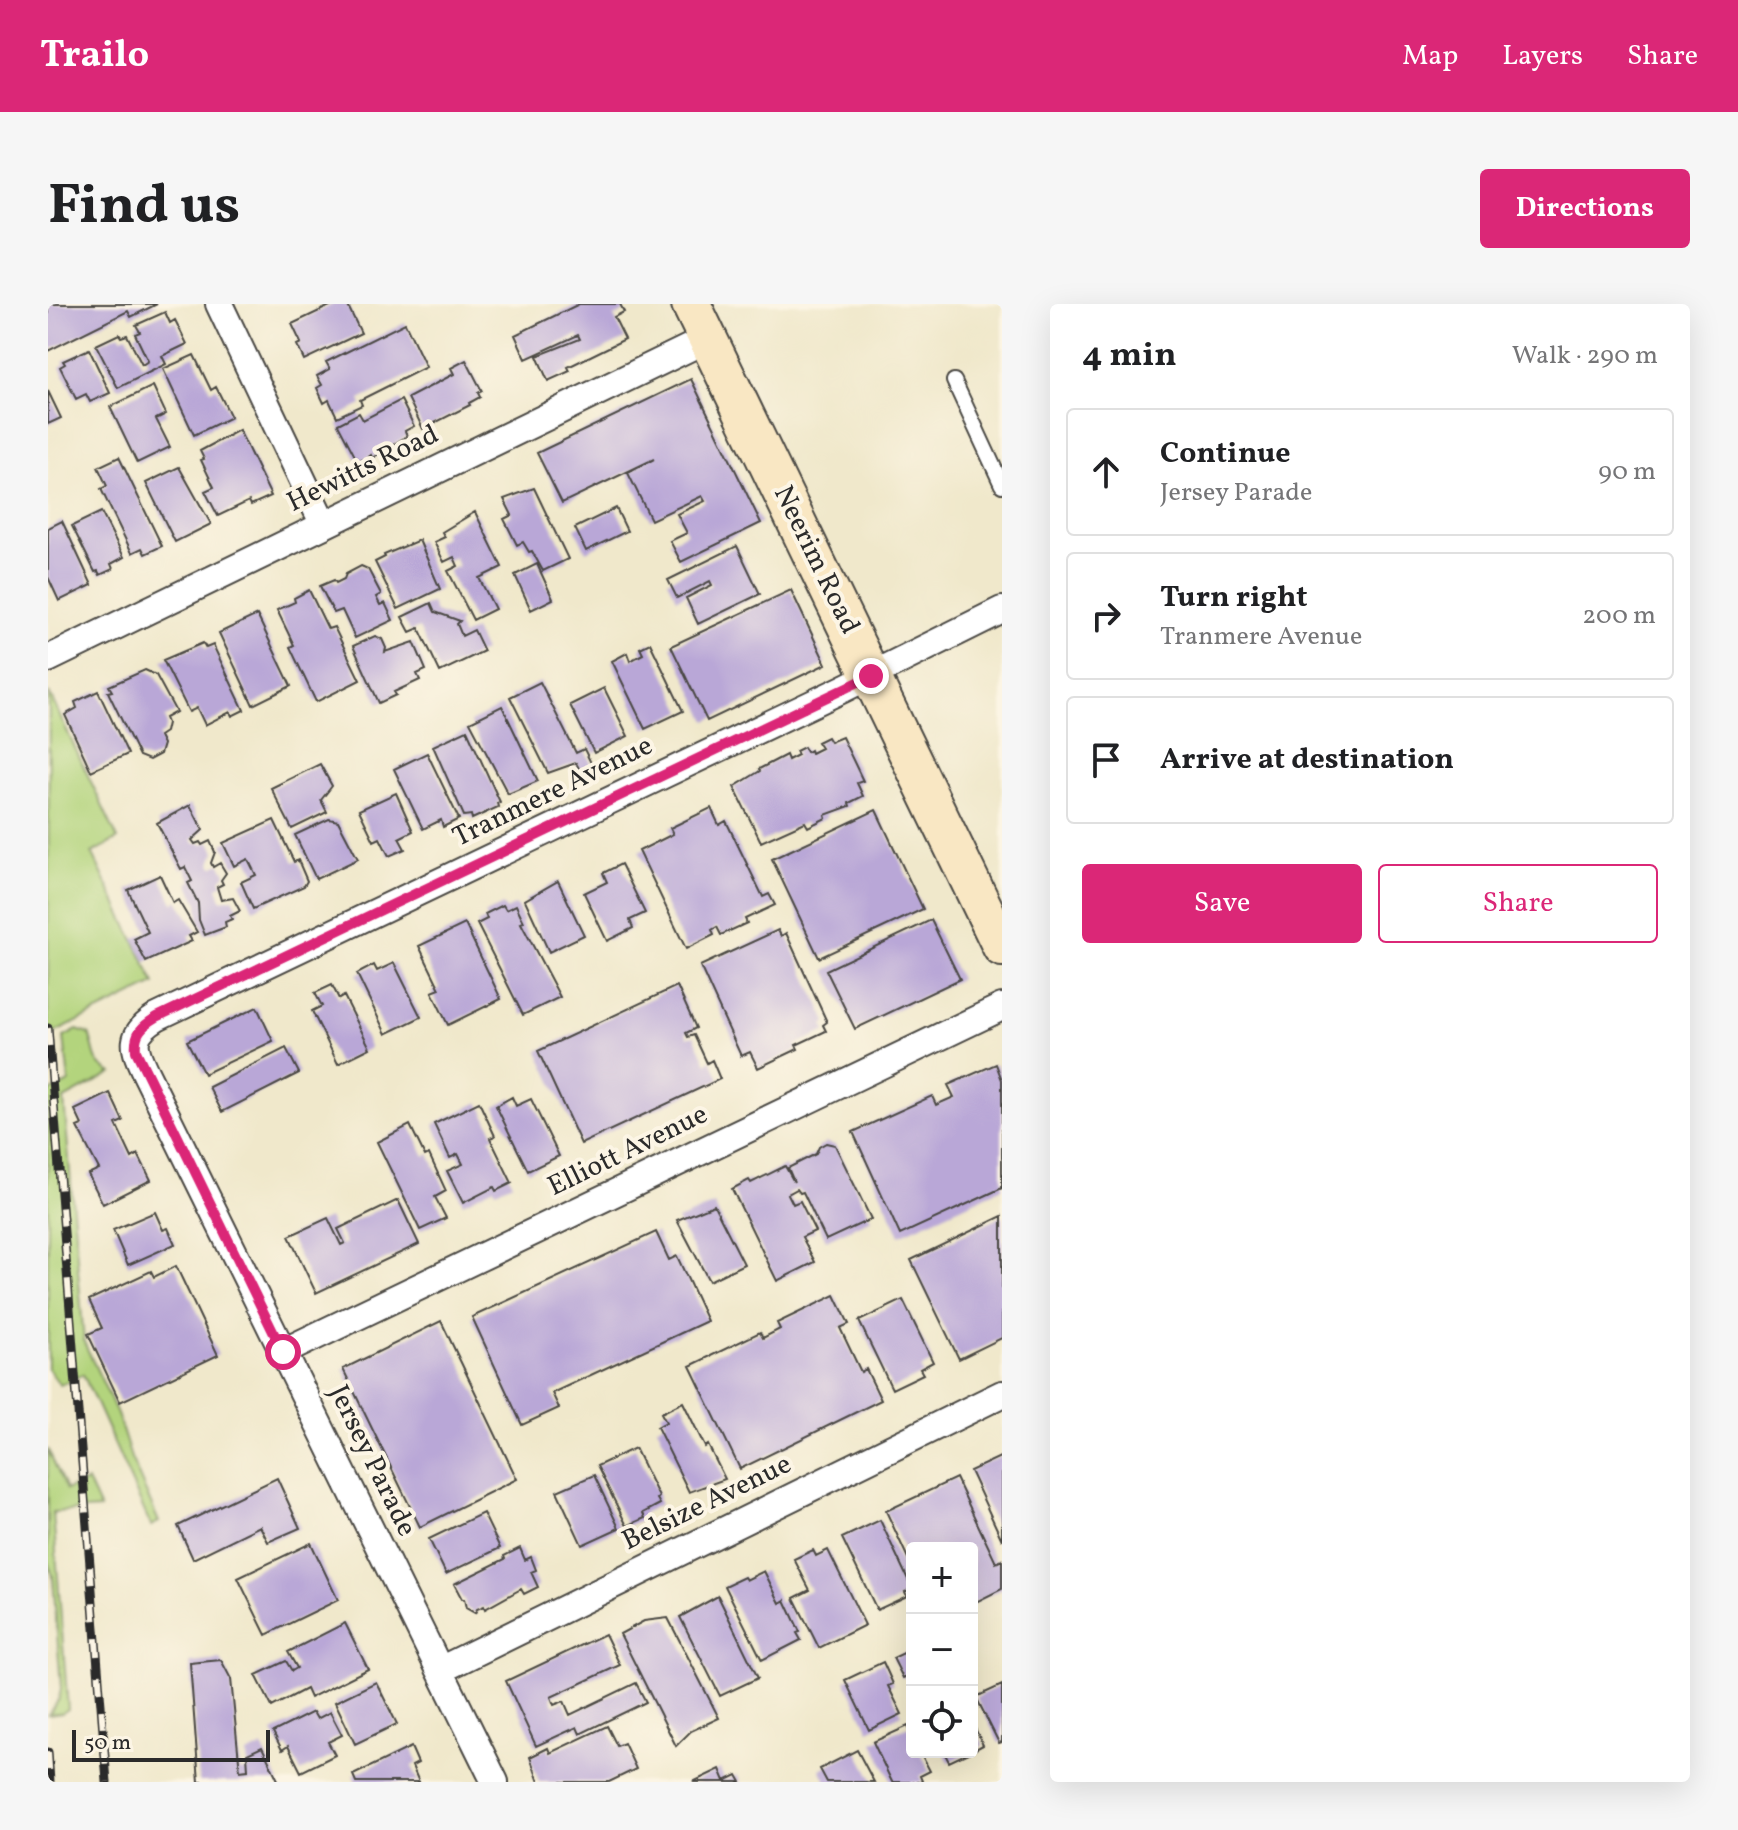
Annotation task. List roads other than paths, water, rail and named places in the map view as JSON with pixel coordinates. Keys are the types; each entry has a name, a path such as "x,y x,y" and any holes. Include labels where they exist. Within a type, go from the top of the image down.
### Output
{"main road":[{"name":"Neerim Road","path":"698,314 1002,947"}],"street":[{"path":"219,304 323,523"},
{"name":"Hewitts Road","path":"48,659 323,523 698,314"},
{"name":"Tranmere Avenue","path":"136,1037 140,1029 157,1017 871,676 1002,610"},
{"name":"Elliott Avenue","path":"283,1352 1002,1007"},
{"name":"Jersey Parade","path":"136,1037 140,1061 495,1782"},
{"name":"Belsize Avenue","path":"440,1670 1002,1394"}],"lane":[{"path":"954,381 1002,485"}],"railway":[{"path":"48,1028 107,1782"},
{"path":"48,1752 50,1782"}]}
